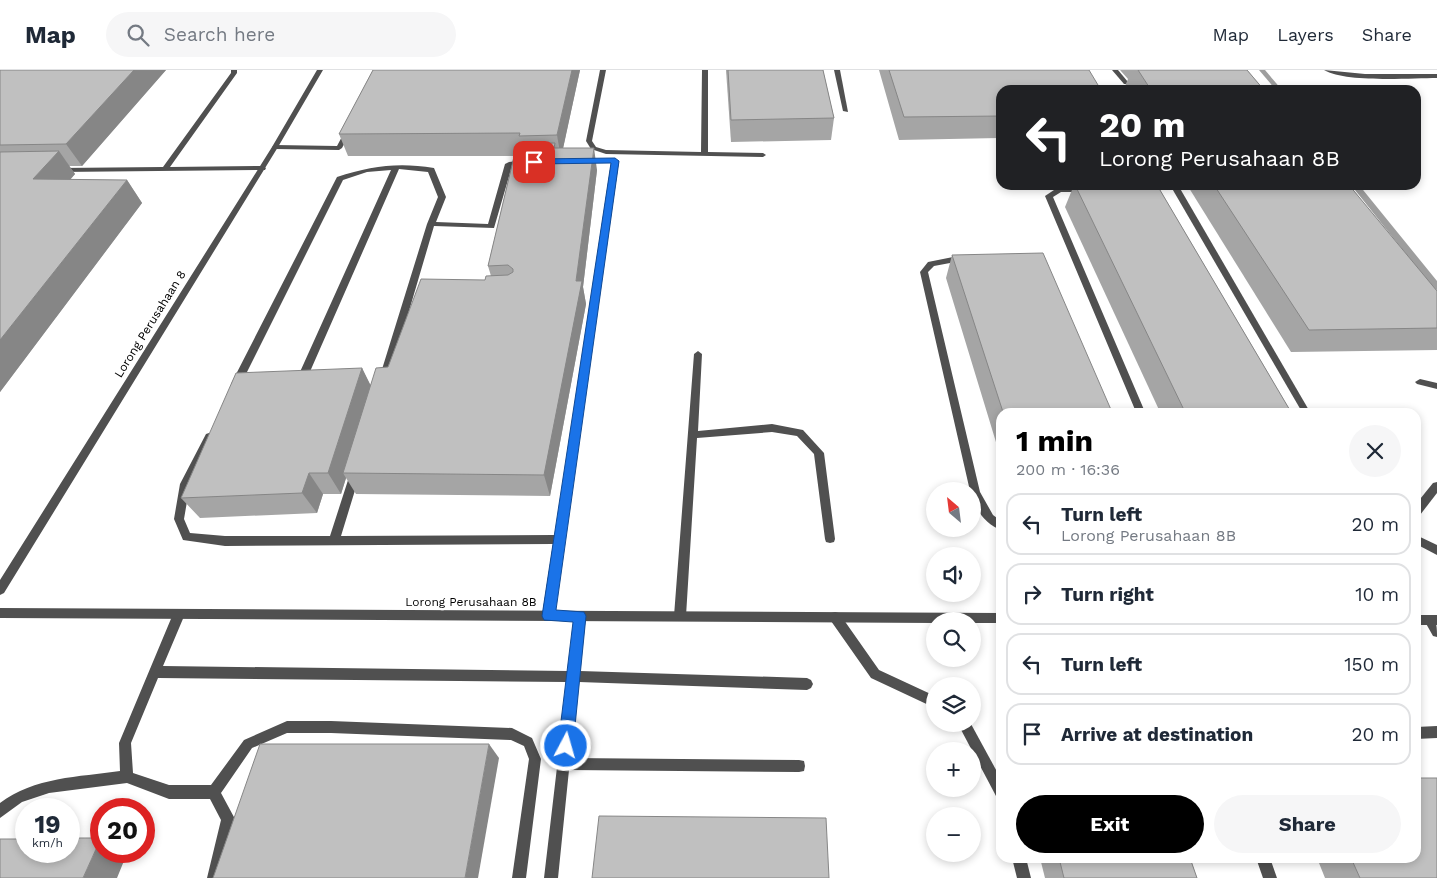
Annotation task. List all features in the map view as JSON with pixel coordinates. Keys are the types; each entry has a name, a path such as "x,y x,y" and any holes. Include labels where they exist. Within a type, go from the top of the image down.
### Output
{"street":[{"path":"165,169 234,70"},
{"name":"Lorong Perusahaan 8","path":"0,590 275,147 320,70"},
{"path":"602,70 589,141 592,148 606,152 763,154"},
{"path":"704,154 705,70"},
{"path":"838,70 846,111"},
{"path":"1115,70 1126,83"},
{"path":"1327,70 1334,73 1351,74 1437,76"},
{"path":"275,147 339,148 353,122"},
{"path":"548,616 615,161 571,161"},
{"path":"432,224 491,226 509,164 534,162"},
{"path":"300,384 396,167"},
{"path":"229,397 340,179 366,170 396,167 431,170 442,197 432,224 414,296 380,390"},
{"path":"48,170 262,168"},
{"path":"1096,190 1060,190 1050,196 1139,408"},
{"path":"1177,190 1304,408"},
{"path":"974,258 956,258 931,264 924,272 975,493 989,518 996,523"},
{"path":"680,616 698,354"},
{"path":"1420,382 1437,386"},
{"path":"692,435 772,428 800,433 819,453 830,539"},
{"path":"211,432 185,484 179,519 187,537 225,541 560,539"},
{"path":"334,540 357,465"},
{"path":"1421,506 1437,486"},
{"path":"1421,542 1437,550"},
{"name":"Lorong Perusahaan 8B","path":"0,613 996,618"},
{"path":"126,777 125,743 179,614"},
{"path":"551,878 580,616"},
{"path":"835,617 875,674 926,698"},
{"path":"1433,620 1437,632"},
{"path":"155,672 426,676 527,674 807,684"},
{"path":"214,792 248,744 287,727 512,734 528,742 535,759 519,878"},
{"path":"968,732 996,782"},
{"path":"1421,733 1437,732"},
{"path":"564,764 799,766"},
{"path":"0,811 18,797 49,786 126,777 169,792 214,792"},
{"path":"214,792 228,819 214,878"},
{"path":"1020,863 1024,878"},
{"path":"1265,863 1270,878"}],"building":[{"path":"0,70 134,70 66,144 0,145"},
{"path":"373,70 572,70 557,135 519,136 520,133 339,134"},
{"path":"728,70 823,70 834,118 731,120"},
{"path":"889,70 1089,70 1098,85 996,85 996,116 904,117"},
{"path":"1138,70 1247,70 1260,85 1148,85"},
{"path":"555,143 554,148 594,148 576,281 582,281 544,475 343,473 376,368 388,367 421,279 485,280 486,276 508,275 513,272 513,269 508,265 488,266 517,144"},
{"path":"59,151 33,179 127,180 0,340 0,152"},
{"path":"1077,190 1160,190 1289,408 1183,408"},
{"path":"1217,190 1353,190 1437,291 1437,328 1309,330"},
{"path":"1043,253 1110,408 1002,408 952,255"},
{"path":"362,368 328,473 309,473 302,493 181,498 236,373"},
{"path":"260,744 489,744 465,878 213,878"},
{"path":"1421,778 1437,778 1437,878 1360,878 1353,863 1421,863"},
{"path":"599,816 826,818 829,878 592,878"},
{"path":"80,838 90,838 90,862 83,878 0,878 0,839 15,839 15,863 80,863"},
{"path":"1060,863 1192,863 1197,878 1064,878"}],"waterway":[{"path":"1262,70 1275,85"},
{"path":"1359,190 1437,287"}],"route":[{"path":"534,162 615,161 548,616 580,616 566,746"}]}
